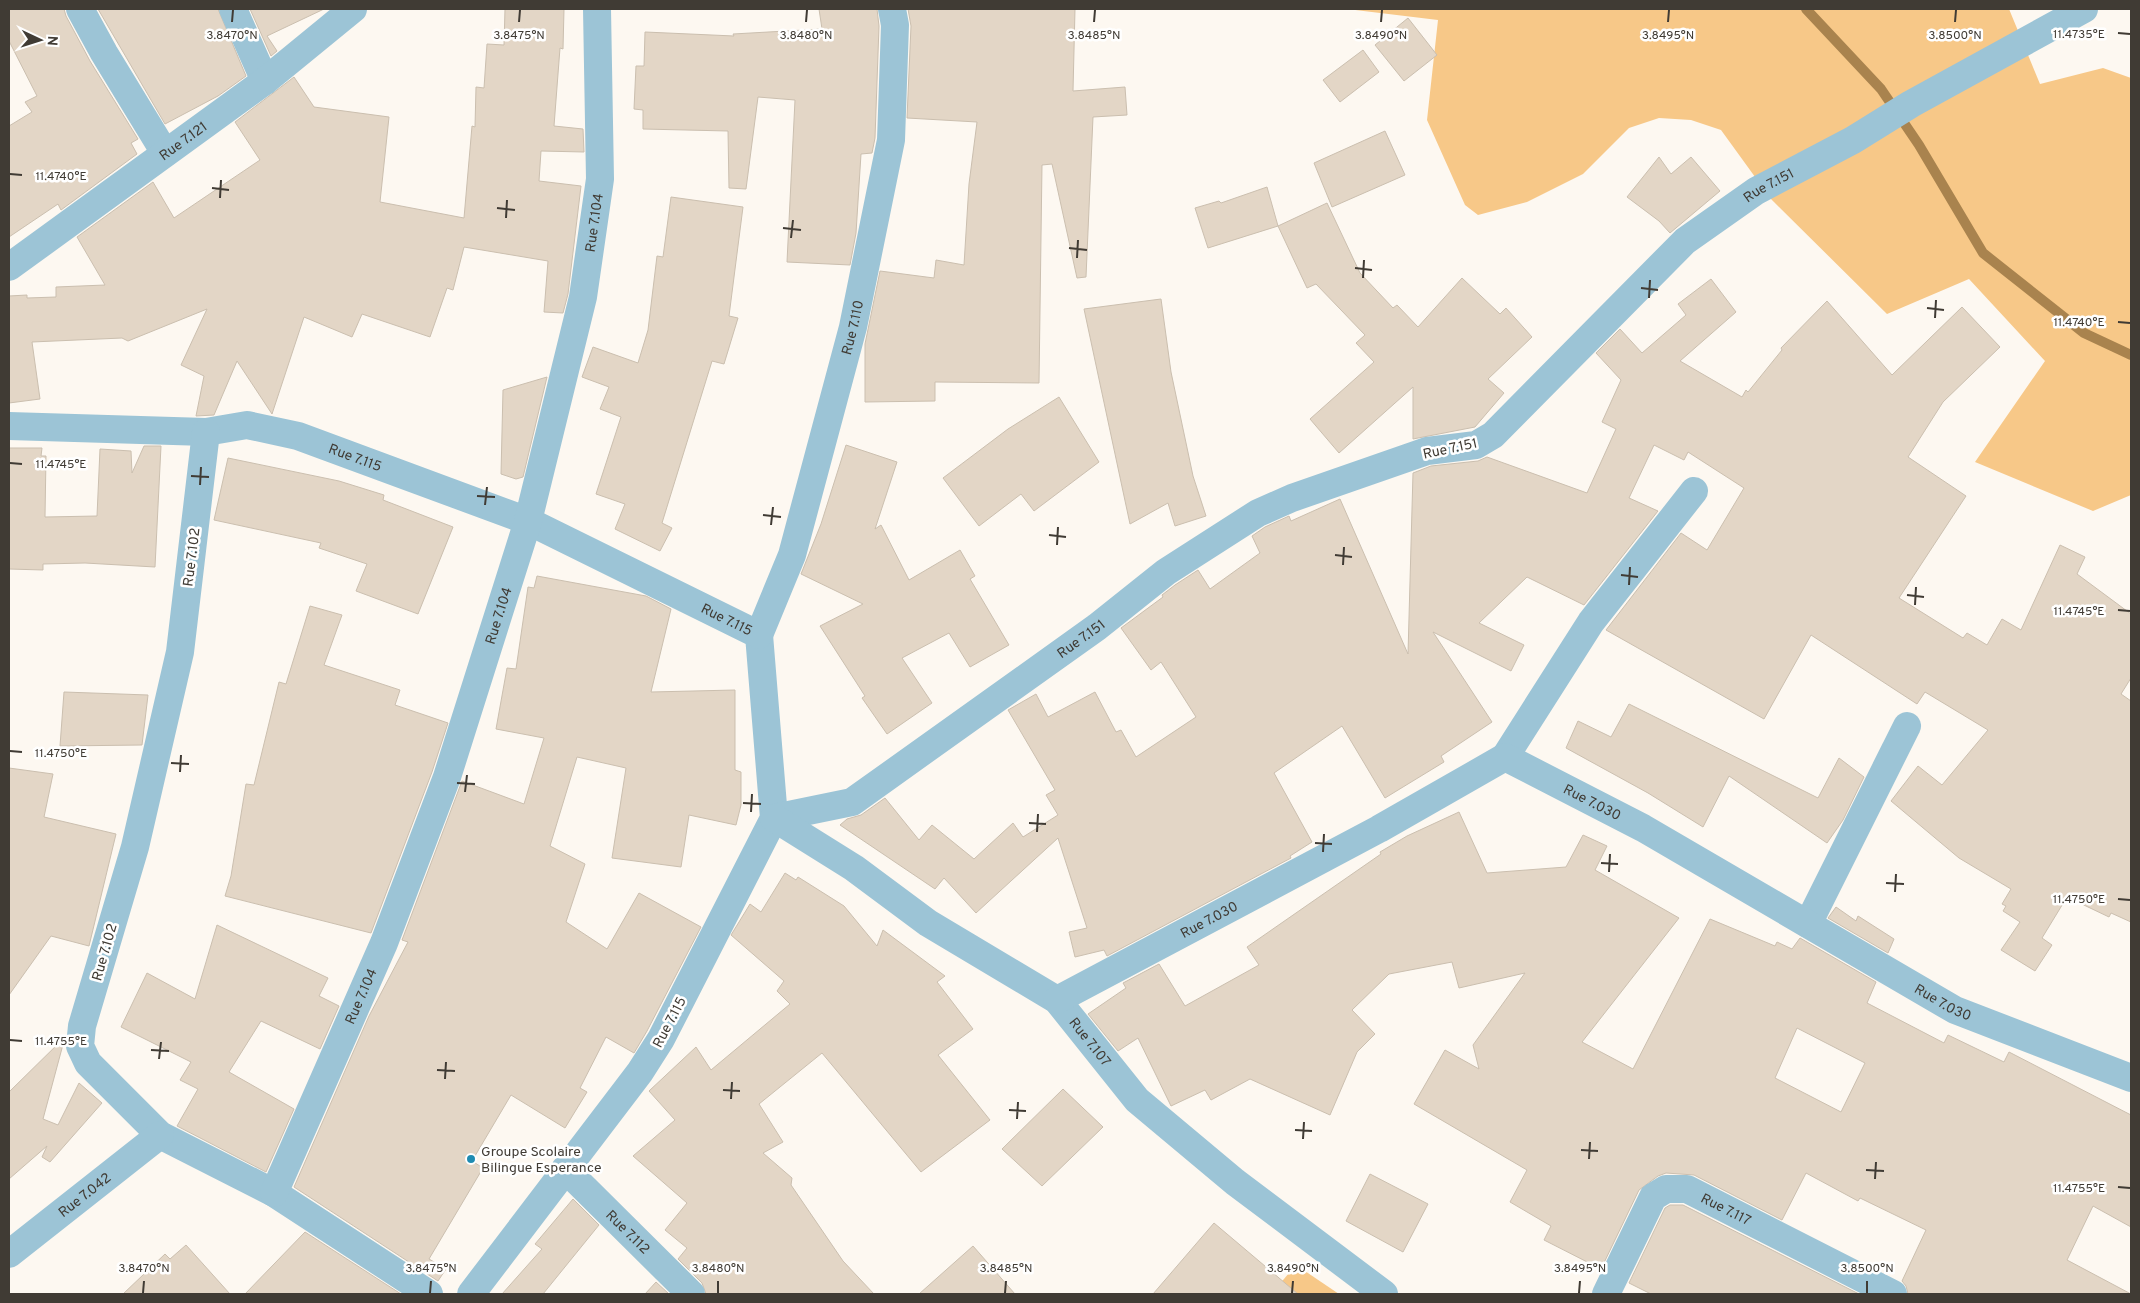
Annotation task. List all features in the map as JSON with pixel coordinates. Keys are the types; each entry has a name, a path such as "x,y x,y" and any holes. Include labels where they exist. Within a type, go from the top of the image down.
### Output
{"street":[{"path":"80,9 104,53 165,153"},
{"path":"233,9 265,81"},
{"name":"Rue 7.121","path":"9,266 265,81 353,9"},
{"name":"Rue 7.104","path":"274,1193 384,943 447,777 528,521 583,298 600,179 600,57 597,9"},
{"name":"Rue 7.110","path":"759,635 792,555 855,318 891,140 895,25 892,9"},
{"name":"Rue 7.151","path":"774,818 852,802 1097,627 1166,572 1258,512 1292,498 1427,451 1476,445 1493,435 1685,241 1756,191 1853,140 1911,104 2084,9"},
{"name":"Rue 7.115","path":"9,426 206,432 247,425 298,436 528,521 759,635 774,818 661,1039 640,1072 471,1294"},
{"name":"Rue 7.102","path":"206,432 180,652 135,847 82,1026 80,1046 88,1063 160,1135 274,1193 429,1294"},
{"path":"1505,757 1591,622 1694,491"},
{"path":"1808,924 1907,726"},
{"name":"Rue 7.030","path":"1058,1000 1379,829 1505,757 1643,828 1955,1010 2131,1078"},
{"name":"Rue 7.107","path":"774,818 854,868 928,924 1058,1000 1137,1100 1235,1182 1384,1294"},
{"name":"Rue 7.042","path":"9,1254 160,1135"},
{"name":"Rue 7.112","path":"565,1169 691,1294"},
{"name":"Rue 7.117","path":"1606,1294 1653,1197 1666,1189 1687,1190 1893,1294"}],"shaded area":[{"path":"1347,9 2009,9 2040,84 2103,68 2131,78 2131,495 2093,511 1975,462 2045,361 1969,279 1887,314 1771,199 1721,130 1691,120 1659,118 1629,128 1583,174 1527,202 1478,215 1465,205 1427,120 1438,20"},
{"path":"1296,1265 1339,1294 1271,1294"}],"building":[{"path":"9,9 64,9 90,61 138,139 131,143 137,154 61,210 58,204 9,237 9,126 32,112 25,102 37,96 9,41"},
{"path":"98,9 218,9 246,76 218,96 165,124"},
{"path":"250,9 324,9 267,36 277,51 271,56"},
{"path":"505,9 564,9 563,49 560,48 554,126 583,129 584,152 541,151 539,181 581,186 568,294 563,313 544,312 548,261 464,247 453,290 447,288 430,337 362,314 352,337 304,317 272,414 237,361 214,415 196,416 204,376 181,365 207,309 128,341 122,338 32,342 40,399 9,403 9,296 27,295 27,298 56,297 56,287 105,285 77,237 153,182 174,218 260,160 235,122 294,77 314,107 389,117 380,202 464,218 472,126 475,127 476,87 484,88 487,44 504,45"},
{"path":"819,9 877,9 879,26 875,138 872,153 861,154 856,233 850,265 787,262 795,100 758,97 746,189 729,188 728,131 643,129 643,110 634,109 636,66 644,66 645,32 734,36 733,34 822,29"},
{"path":"908,9 1075,9 1073,91 1125,87 1127,115 1093,117 1086,277 1077,278 1052,164 1042,165 1039,383 935,382 935,401 865,402 865,344 880,271 934,278 936,260 964,265 969,184 977,122 907,118 911,26"},
{"path":"1408,18 1437,55 1404,81 1375,45"},
{"path":"1363,50 1379,72 1340,102 1323,80"},
{"path":"1385,131 1405,175 1332,207 1314,163"},
{"path":"1659,157 1671,174 1691,157 1720,191 1670,233 1659,221 1627,197"},
{"path":"1267,187 1278,226 1208,248 1195,208 1219,201 1221,203"},
{"path":"671,197 743,207 729,316 738,318 724,364 712,361 662,523 672,528 660,551 615,529 625,504 596,494 621,417 600,409 609,387 582,377 593,347 638,363 648,330 657,256 663,257"},
{"path":"1327,203 1360,273 1393,308 1397,305 1418,327 1462,278 1500,314 1506,308 1532,337 1488,379 1504,393 1475,427 1413,439 1413,387 1339,453 1310,419 1374,362 1356,343 1365,335 1316,284 1307,288 1278,226"},
{"path":"1711,279 1736,312 1680,361 1742,397 1782,350 1781,348 1827,301 1892,375 1962,307 2000,347 1943,402 1908,457 1966,496 1899,598 1963,638 1967,633 1987,645 2002,619 2021,630 2060,545 2085,557 2077,574 2131,614 2131,678 2121,694 2131,701 2131,922 2111,913 2109,917 2067,897 2042,938 2052,945 2035,971 2001,950 2020,922 2003,911 2006,906 2002,904 2011,889 1959,858 1891,801 1918,766 1942,785 1988,730 1925,692 1917,704 1811,635 1764,719 1606,630 1681,533 1707,550 1744,488 1688,452 1684,460 1654,445 1629,498 1658,511 1584,605 1527,577 1479,623 1524,645 1511,671 1433,632 1492,722 1441,756 1444,762 1385,798 1342,726 1274,773 1312,842 1290,856 1291,858 1107,956 1104,950 1075,957 1069,932 1087,928 1058,838 976,913 944,878 935,889 840,825 847,819 861,815 885,798 919,840 932,825 974,859 1013,823 1023,837 1058,815 1046,795 1055,790 1008,710 1036,694 1048,717 1095,692 1116,732 1121,730 1136,757 1196,717 1161,662 1151,670 1121,628 1163,597 1162,595 1175,585 1198,570 1210,589 1260,553 1252,536 1265,527 1289,516 1291,521 1340,499 1408,654 1413,473 1431,466 1478,461 1487,457 1587,493 1616,429 1602,422 1621,380 1596,353 1620,329 1642,353 1686,315 1678,304"},
{"path":"1161,299 1171,372 1193,476 1206,516 1175,526 1168,503 1130,524 1084,309"},
{"path":"547,377 523,477 516,479 501,474 503,390"},
{"path":"1059,397 1099,462 1034,511 1021,494 979,526 943,478 1008,429"},
{"path":"846,445 897,462 875,529 881,525 909,580 960,550 975,576 970,579 1009,645 970,667 949,633 902,658 932,703 887,734 862,698 865,696 820,626 863,604 801,574 821,524"},
{"path":"144,446 161,446 155,567 85,563 43,564 43,570 9,569 9,448 42,448 41,456 46,456 45,517 97,516 100,449 131,451 132,473"},
{"path":"228,458 339,481 384,495 383,500 453,527 418,614 356,591 367,564 319,548 321,543 214,520"},
{"path":"537,576 646,596 671,609 651,692 735,690 735,770 741,772 741,805 736,825 689,815 681,867 612,858 626,768 577,757 550,846 585,864 566,922 607,949 639,893 701,927 634,1053 606,1037 580,1088 587,1092 565,1128 511,1095 472,1161 483,1168 429,1259 446,1269 438,1281 294,1187 369,1016 408,942 402,940 462,781 524,804 544,738 496,729 507,668 516,669 528,587 534,588"},
{"path":"310,606 342,615 324,665 400,690 395,705 448,723 432,772 371,933 225,896 231,876 246,784 254,785 279,682 286,684"},
{"path":"64,692 148,695 142,745 60,746"},
{"path":"1629,704 1818,798 1839,758 1864,777 1843,820 1827,843 1729,776 1703,827 1648,793 1566,748 1578,721 1611,737"},
{"path":"9,768 53,774 44,817 116,834 89,946 51,936 9,995"},
{"path":"1459,812 1487,873 1566,867 1583,835 1607,846 1595,870 1679,918 1582,1042 1633,1069 1710,919 1775,946 1777,942 1792,949 1800,938 1876,982 1867,1003 1944,1043 1948,1035 2004,1062 2009,1052 2131,1115 2131,1227 2093,1206 2067,1260 2131,1294 1908,1294 1906,1286 1902,1281 1926,1230 1860,1198 1858,1201 1806,1173 1782,1220 1694,1175 1666,1173 1658,1176 1639,1190 1601,1269 1544,1240 1551,1226 1510,1202 1527,1170 1414,1104 1445,1050 1479,1069 1473,1045 1525,973 1459,988 1452,962 1389,974 1352,1010 1375,1034 1357,1052 1330,1115 1250,1079 1211,1100 1205,1090 1171,1106 1138,1038 1118,1051 1088,1014 1126,988 1123,983 1159,964 1185,1006 1259,965 1247,947 1381,854 1380,852 1407,836","holes":["1797,1028 1865,1063 1841,1112 1775,1078"]},
{"path":"785,873 796,880 798,877 844,906 877,946 883,930 945,976 937,982 973,1029 938,1055 990,1120 921,1172 822,1053 759,1104 783,1142 763,1153 792,1178 791,1185 843,1261 874,1294 706,1294 702,1283 678,1259 687,1248 665,1230 687,1203 633,1156 675,1120 649,1091 696,1047 711,1070 790,1004 777,991 784,981 731,935 750,904 761,912"},
{"path":"1836,907 1856,921 1858,916 1894,939 1888,953 1828,918"},
{"path":"217,925 328,978 319,996 339,1006 320,1049 261,1021 229,1072 294,1109 266,1172 177,1126 198,1089 180,1080 191,1062 121,1027 147,973 195,999"},
{"path":"65,1037 43,1119 58,1125 79,1083 102,1103 50,1162 42,1157 47,1146 9,1179 9,1092"},
{"path":"1063,1089 1103,1127 1042,1186 1002,1149"},
{"path":"1370,1174 1428,1204 1403,1252 1346,1221"},
{"path":"573,1199 599,1225 543,1294 502,1294 542,1249 535,1244"},
{"path":"1670,1205 1683,1205 1859,1294 1651,1294 1629,1283 1665,1208"},
{"path":"1214,1223 1298,1294 1153,1294"},
{"path":"305,1232 401,1294 245,1294"},
{"path":"186,1245 230,1294 123,1294 165,1254 170,1259"},
{"path":"973,1246 1015,1294 919,1294"},
{"path":"656,1282 669,1294 645,1294"}],"waterway":[{"path":"1806,9 1881,89 1919,145 1983,253 2084,333 2131,355"}],"place":[{"name":"Groupe Scolaire Bilingue Esperance","path":"471,1159"}]}
